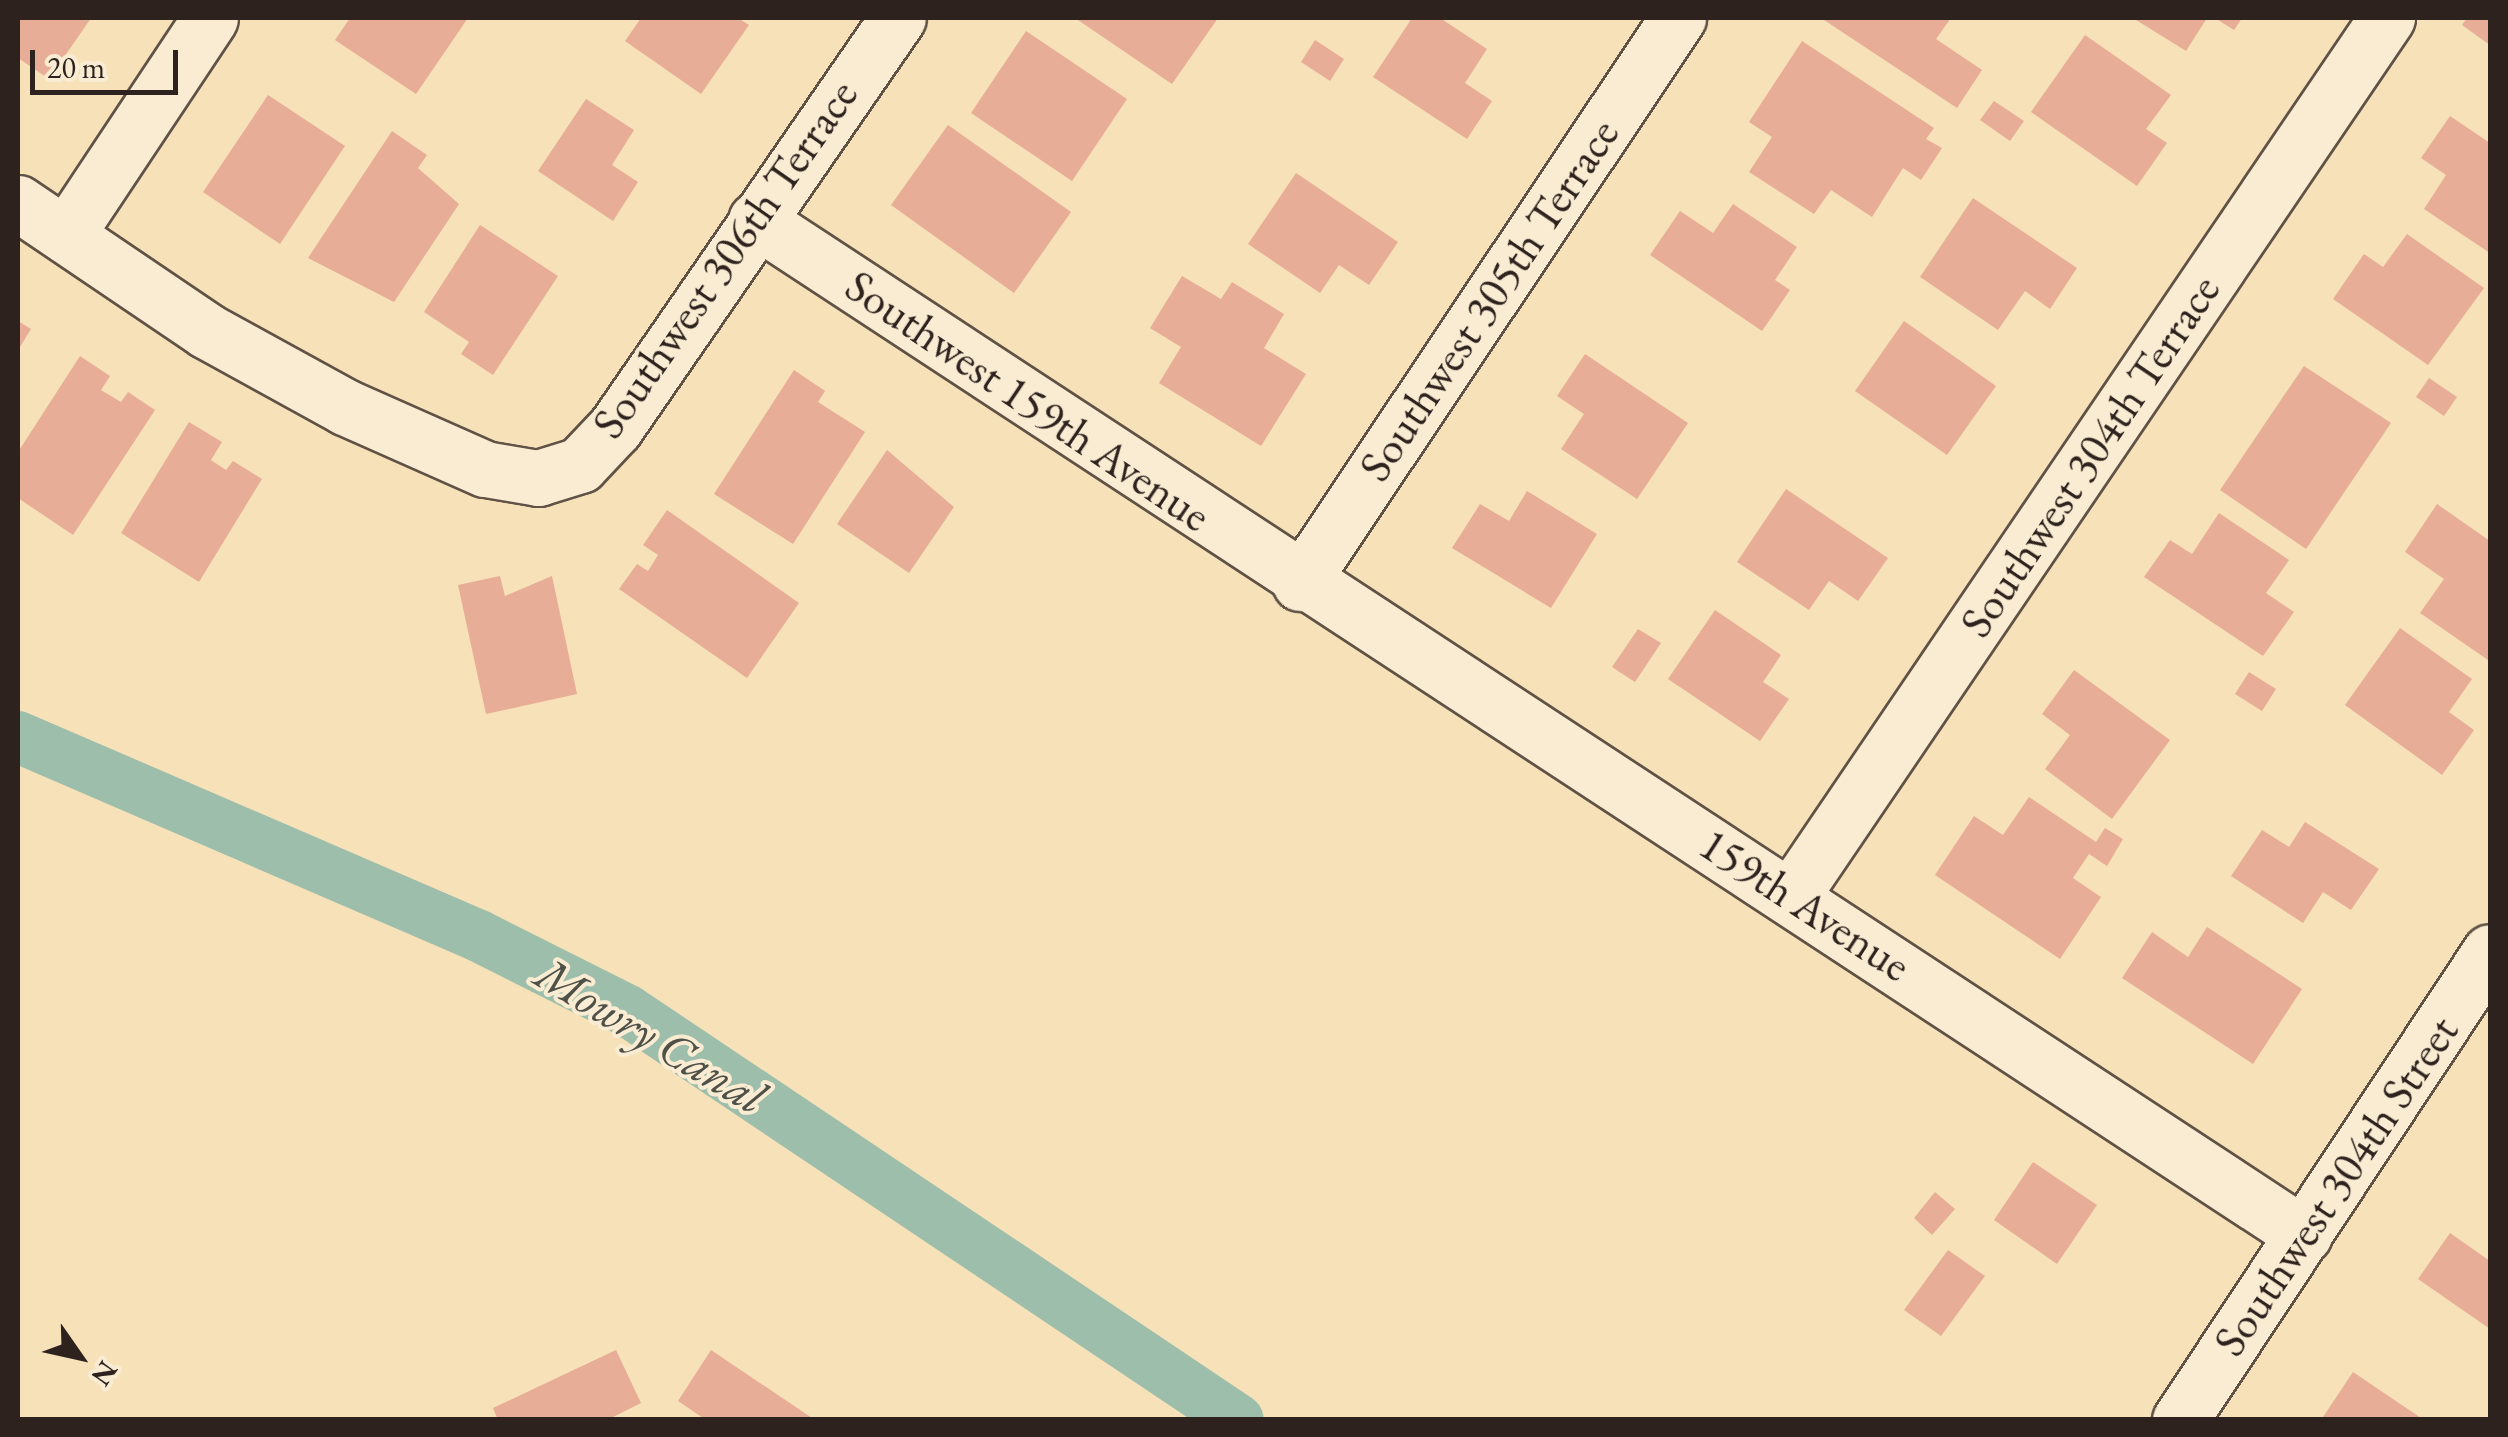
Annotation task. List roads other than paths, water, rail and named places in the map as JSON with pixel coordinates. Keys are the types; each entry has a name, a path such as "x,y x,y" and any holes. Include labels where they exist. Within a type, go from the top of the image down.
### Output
{"street":[{"path":"18,203 66,236 210,18"},
{"name":"Southwest 306th Terrace","path":"66,236 207,331 346,407 485,468 538,478 580,465 615,428 898,18"},
{"name":"Southwest 305th Terrace","path":"1300,583 1678,18"},
{"name":"Southwest 304th Terrace","path":"1792,895 2387,18"},
{"name":"Southwest 159th Avenue","path":"756,220 1300,583"},
{"name":"159th Avenue","path":"1300,583 1792,895 2304,1234"},
{"name":"Southwest 304th Street","path":"2180,1420 2490,952"}],"waterway":[{"name":"Mowry Canal","path":"18,737 479,936 628,1011 1238,1420"}]}
